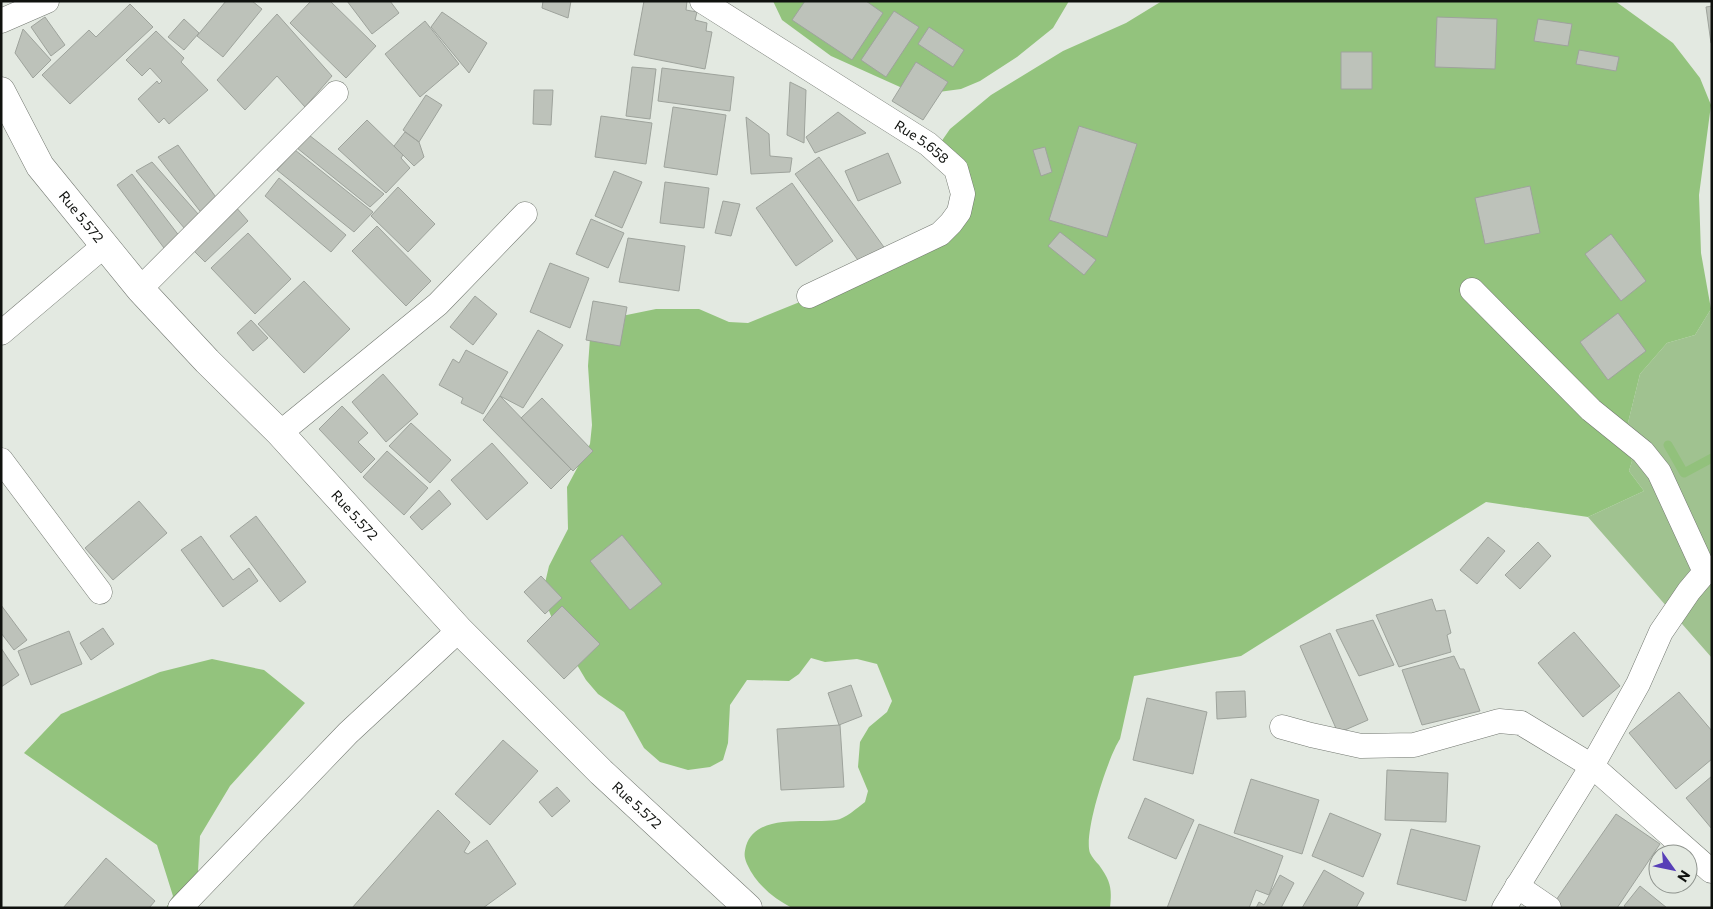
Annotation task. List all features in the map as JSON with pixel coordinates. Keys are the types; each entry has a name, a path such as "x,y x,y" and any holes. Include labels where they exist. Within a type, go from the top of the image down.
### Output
{"street":[{"path":"1,21 47,1"},
{"name":"Rue 5.658","path":"702,1 928,144 956,169 963,194 959,212 940,234 809,296"},
{"name":"Rue 5.572","path":"1,91 40,166 140,289 207,361 280,433 459,630 601,772 748,908"},
{"path":"140,289 336,93"},
{"path":"280,433 438,304 526,214"},
{"path":"1,333 32,309 105,245"},
{"path":"1472,290 1591,410 1643,452 1659,472 1709,570 1690,591 1661,632 1638,684 1592,766 1504,908"},
{"path":"1,460 100,592"},
{"path":"180,908 348,733 459,630"},
{"path":"1282,727 1361,746 1414,745 1499,722 1521,723 1592,766 1711,871"},
{"path":"1517,886 1549,908"}],"green space":[{"path":"773,1 1069,1 1053,28 1017,57 980,81 961,89 931,93 900,87 831,56 782,20"},
{"path":"1162,1 1615,1 1673,43 1700,78 1711,105 1699,195 1701,253 1711,309 1695,335 1667,343 1640,374 1626,431 1632,461 1629,471 1644,491 1588,517 1486,502 1241,656 1134,676 1120,739 1103,778 1090,830 1090,853 1108,881 1111,890 1110,908 792,908 778,900 755,878 745,859 746,846 752,835 761,828 785,822 840,819 865,802 868,791 858,767 860,742 869,727 887,712 892,701 877,664 857,659 825,662 811,658 799,674 789,681 747,680 730,705 728,743 723,760 710,767 688,770 660,762 644,748 624,712 598,694 586,680 558,633 547,606 545,583 549,566 568,529 567,487 590,444 592,425 588,366 590,338 612,318 656,309 699,309 729,322 748,323 822,293 874,267 895,269 961,205 941,142 950,129 991,95 1063,51 1126,23"},
{"path":"1711,309 1712,658 1588,517 1644,491 1629,471 1632,461 1626,431 1640,374 1667,343 1695,335"},
{"path":"212,659 264,670 305,703 230,786 200,836 197,889 189,908 166,908 173,896 157,845 24,753 61,714 160,672"}],"building":[{"path":"226,1 252,1 262,9 223,57 197,36"},
{"path":"311,1 330,1 376,46 346,78 290,23"},
{"path":"347,1 390,1 399,13 372,34"},
{"path":"543,1 571,1 568,18 542,8"},
{"path":"644,1 687,1 686,10 697,12 695,20 707,23 706,31 712,32 705,69 634,55"},
{"path":"805,1 866,1 883,13 852,60 792,20"},
{"path":"130,4 153,27 70,104 42,75 89,30 96,37"},
{"path":"1712,6 1712,43 1711,43 1706,7"},
{"path":"894,11 919,27 886,77 861,60"},
{"path":"442,12 487,43 469,73 431,27"},
{"path":"277,14 332,76 305,107 277,76 245,110 217,80"},
{"path":"45,17 65,45 51,56 31,27"},
{"path":"1437,17 1497,19 1495,69 1435,67"},
{"path":"184,19 199,33 184,50 168,37"},
{"path":"1538,19 1572,24 1568,46 1534,41"},
{"path":"425,21 459,64 420,97 385,54"},
{"path":"929,27 964,50 953,67 918,44"},
{"path":"23,29 51,60 33,78 15,53"},
{"path":"156,31 184,58 181,62 208,90 169,124 164,118 159,123 138,99 157,81 159,84 162,81 150,68 142,76 126,60"},
{"path":"1579,50 1619,57 1616,71 1576,64"},
{"path":"1341,52 1372,52 1372,89 1341,89"},
{"path":"916,62 948,82 923,120 892,101"},
{"path":"632,67 656,69 650,119 626,116"},
{"path":"662,68 734,77 730,111 658,101"},
{"path":"790,82 806,90 804,143 787,135"},
{"path":"534,90 553,90 551,125 533,124"},
{"path":"426,95 442,105 419,142 403,130"},
{"path":"673,107 726,115 717,175 664,167"},
{"path":"838,112 866,133 815,153 806,137"},
{"path":"601,116 652,123 646,164 595,157"},
{"path":"746,117 769,134 770,156 792,158 790,172 751,174"},
{"path":"367,120 403,155 401,158 410,168 386,193 338,149"},
{"path":"1079,126 1137,144 1107,237 1049,220"},
{"path":"405,132 419,142 424,157 414,166 394,146"},
{"path":"309,135 384,194 370,207 297,148"},
{"path":"178,145 218,200 203,215 158,157"},
{"path":"1045,147 1052,172 1041,176 1033,150"},
{"path":"295,150 373,212 354,232 277,170"},
{"path":"888,153 901,183 858,201 845,171"},
{"path":"819,157 886,250 863,267 795,174"},
{"path":"152,162 199,215 185,229 136,171"},
{"path":"614,171 642,182 622,228 595,216"},
{"path":"132,174 180,237 164,248 117,185"},
{"path":"279,178 346,235 331,252 265,196"},
{"path":"665,182 709,188 704,228 660,223"},
{"path":"792,183 833,241 796,266 756,208"},
{"path":"1530,186 1540,233 1485,244 1475,198"},
{"path":"398,187 435,224 408,252 371,216"},
{"path":"723,201 740,204 731,236 715,233"},
{"path":"235,206 248,221 205,262 191,248"},
{"path":"591,219 624,233 608,268 576,254"},
{"path":"377,226 431,281 406,306 352,251"},
{"path":"1060,232 1096,260 1084,275 1048,246"},
{"path":"248,233 291,279 255,314 211,268"},
{"path":"1611,234 1646,281 1621,301 1585,254"},
{"path":"628,238 685,246 679,291 619,282"},
{"path":"550,263 589,278 570,328 530,312"},
{"path":"304,281 350,329 304,373 258,324"},
{"path":"475,296 497,314 473,345 450,327"},
{"path":"593,301 627,307 620,346 586,340"},
{"path":"1618,313 1646,351 1608,380 1580,342"},
{"path":"251,320 268,338 253,351 237,333"},
{"path":"538,330 563,345 523,408 500,396"},
{"path":"466,350 508,372 483,414 461,403 463,398 439,385 453,359 459,363"},
{"path":"383,374 418,414 386,442 352,402"},
{"path":"500,396 571,469 551,489 483,420"},
{"path":"542,398 593,451 573,471 521,418"},
{"path":"342,406 368,433 358,442 375,459 361,473 319,429"},
{"path":"411,423 451,460 430,483 389,446"},
{"path":"492,443 528,483 487,520 451,480"},
{"path":"387,451 428,488 404,515 363,477"},
{"path":"439,490 451,504 422,530 410,517"},
{"path":"139,501 167,533 113,580 85,548"},
{"path":"256,516 306,582 280,602 230,536"},
{"path":"622,535 662,584 630,610 590,561"},
{"path":"201,536 233,580 249,568 258,581 223,607 181,550"},
{"path":"1488,537 1505,551 1477,584 1460,570"},
{"path":"1538,542 1551,556 1520,589 1505,575"},
{"path":"541,576 562,598 545,614 524,592"},
{"path":"1432,599 1436,611 1445,610 1451,633 1447,635 1451,652 1399,667 1376,615"},
{"path":"1,605 27,640 14,650 1,633"},
{"path":"562,606 600,644 564,679 527,641"},
{"path":"1373,620 1394,665 1359,676 1336,630"},
{"path":"103,628 114,644 91,660 80,643"},
{"path":"69,631 82,664 31,685 18,651"},
{"path":"1574,632 1620,686 1583,717 1538,663"},
{"path":"1330,633 1368,720 1338,733 1300,646"},
{"path":"1,648 19,675 1,687"},
{"path":"1454,656 1460,669 1464,669 1480,711 1422,725 1402,670"},
{"path":"851,685 862,716 839,725 828,693"},
{"path":"1245,691 1246,717 1217,719 1216,692"},
{"path":"1679,692 1712,731 1712,759 1676,789 1629,733"},
{"path":"1147,698 1207,712 1193,774 1133,760"},
{"path":"840,725 844,787 781,790 777,729"},
{"path":"503,740 538,771 490,825 455,794"},
{"path":"1387,770 1448,773 1446,822 1385,820"},
{"path":"1712,776 1712,829 1686,798"},
{"path":"1251,779 1319,800 1302,854 1234,833"},
{"path":"557,787 570,801 552,817 539,802"},
{"path":"1145,798 1194,820 1176,859 1128,838"},
{"path":"438,810 470,842 464,852 468,854 487,840 516,884 483,908 352,908"},
{"path":"1330,813 1381,834 1363,877 1312,856"},
{"path":"1616,814 1660,844 1648,844 1648,862 1617,908 1561,908 1554,903"},
{"path":"1199,824 1283,856 1269,895 1256,890 1249,908 1167,908"},
{"path":"1411,829 1480,846 1466,901 1397,884"},
{"path":"106,858 155,901 149,908 63,908"},
{"path":"1324,870 1364,893 1356,908 1302,908"},
{"path":"1280,875 1294,883 1281,908 1256,908 1259,902 1264,905"},
{"path":"1640,886 1667,908 1627,908 1624,906"}],"waterway":[{"path":"1668,445 1684,473 1712,458"}]}
